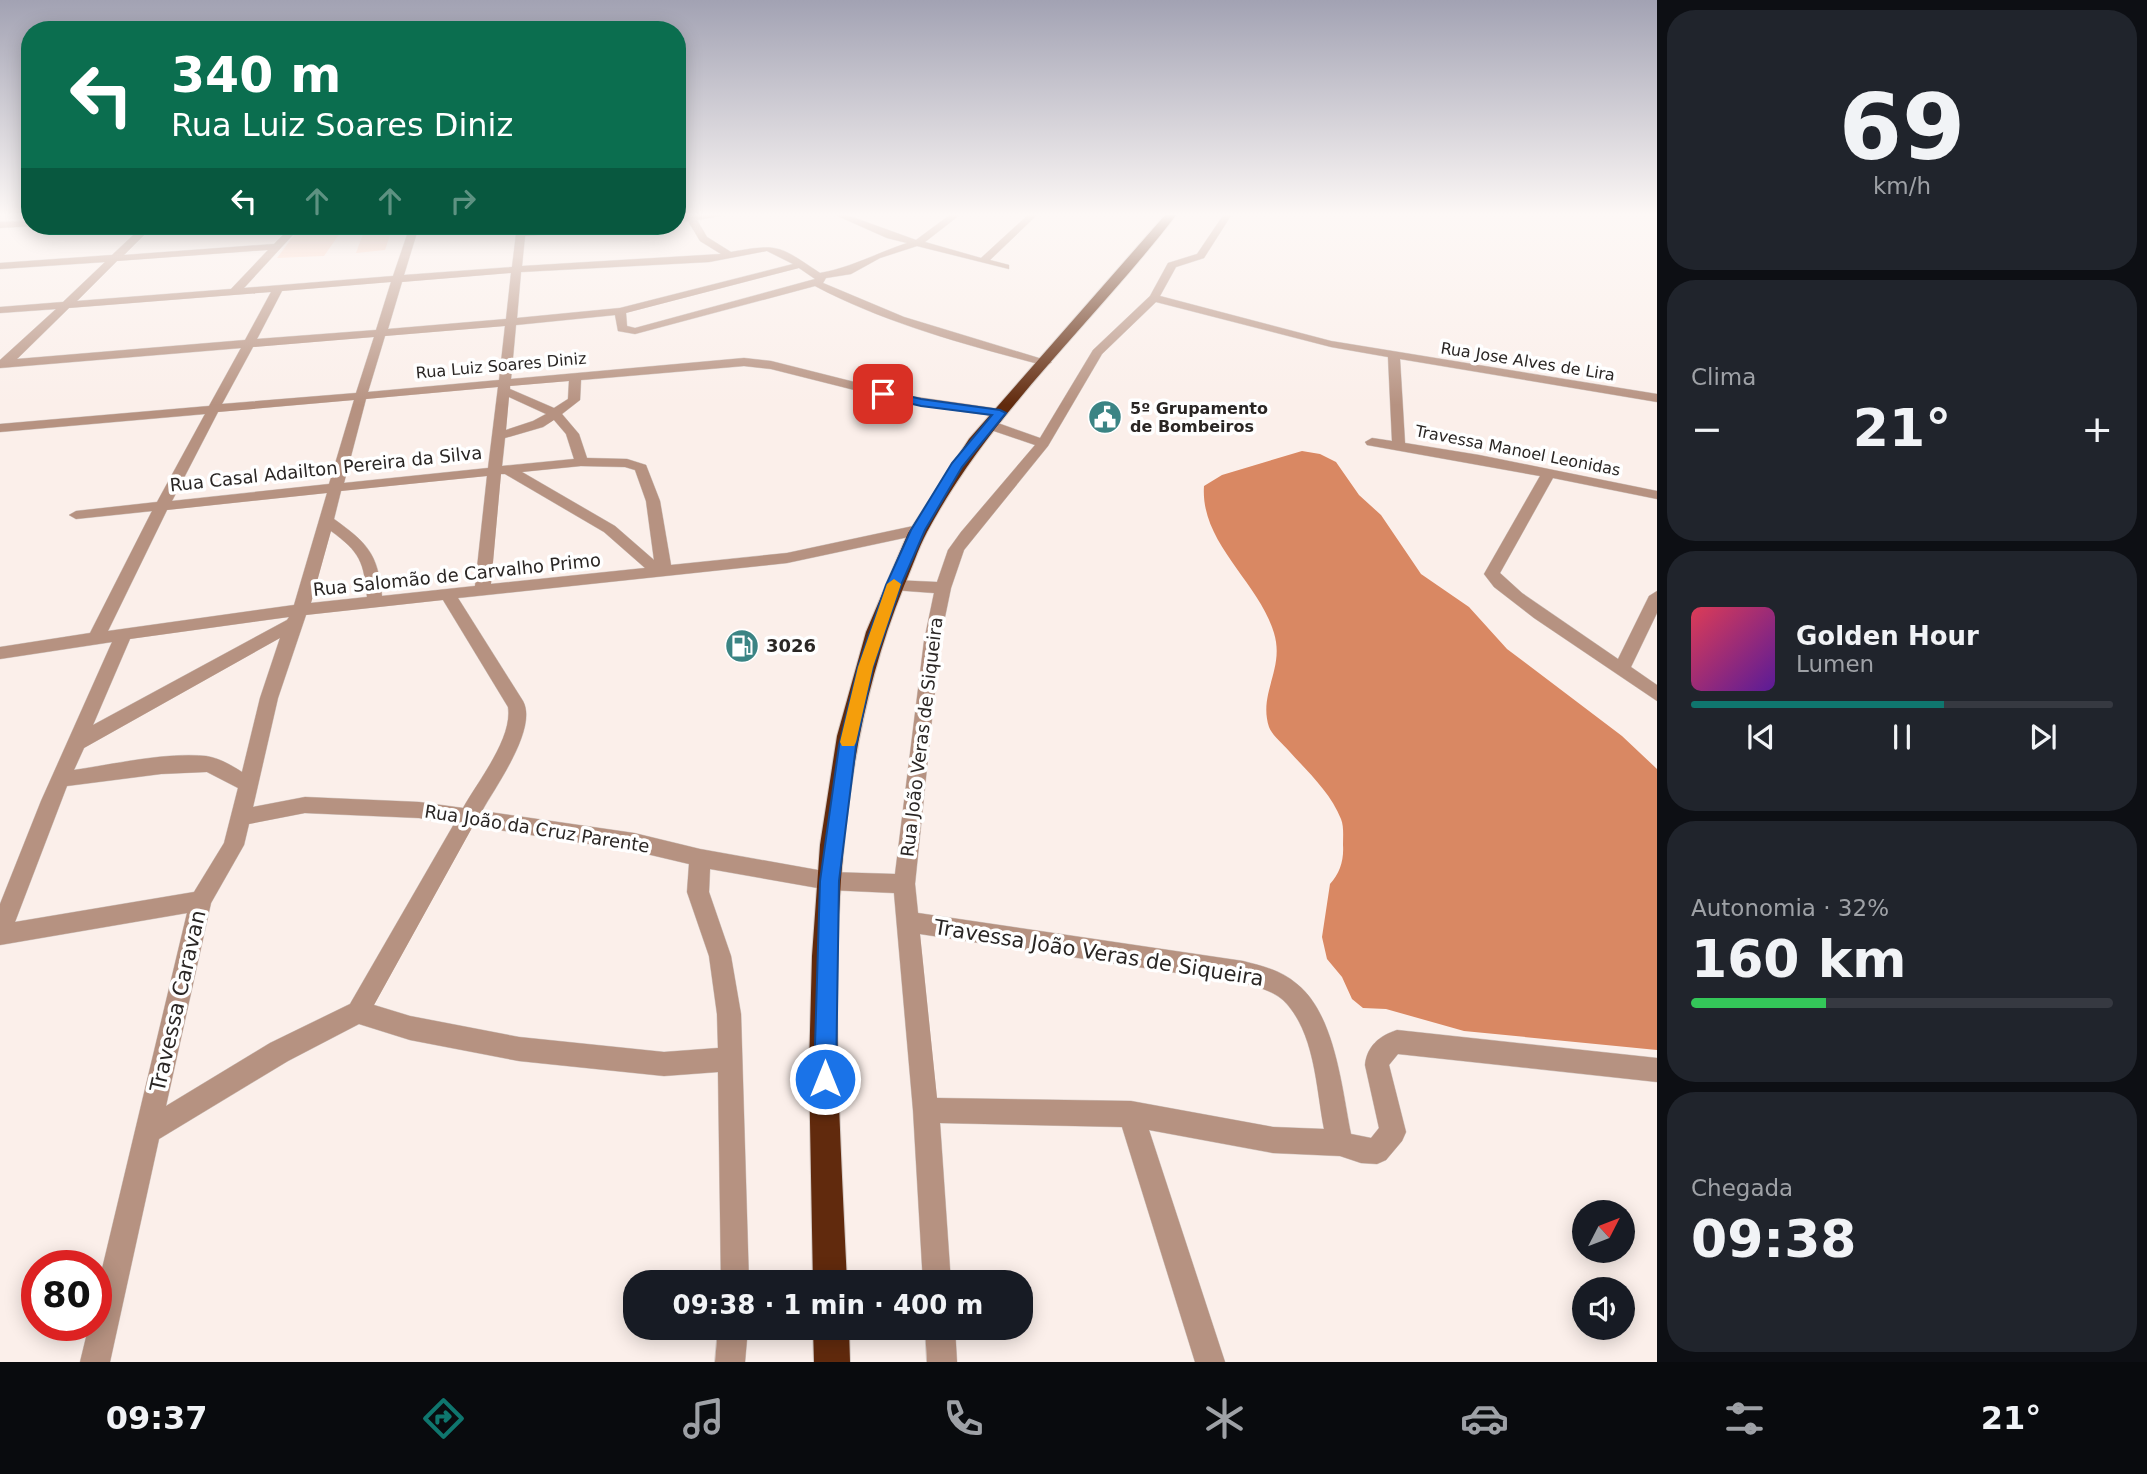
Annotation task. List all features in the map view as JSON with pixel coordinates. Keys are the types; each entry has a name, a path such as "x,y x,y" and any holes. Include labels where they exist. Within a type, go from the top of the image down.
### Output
{"highway":[{"path":"830,1270 825,1089 829,881 845,758 865,667 893,585 918,530 951,474 1118,278"},
{"path":"831,1340 832,1362"}],"street":[{"path":"3,364 96,278"},
{"path":"233,293 247,278"},
{"path":"0,310 428,278"},
{"path":"482,591 501,471 498,436 515,278"},
{"path":"3,364 381,334 620,311 702,278"},
{"path":"814,278 858,306 903,322 1046,362"},
{"path":"620,311 622,329 635,331 829,278"},
{"name":"Rua João Veras de Siqueira","path":"936,1270 926,1110 904,884 932,641 943,588 956,550 1043,443 1097,352 1154,298 1167,278"},
{"name":"Travessa Caravan","path":"96,1362 149,1131 168,1034 201,901 234,845 243,817 269,698 327,521 360,396 399,280"},
{"path":"95,639 162,506 278,289"},
{"name":"Rua Jose Alves de Lira","path":"1154,298 1286,335 1657,398"},
{"path":"1394,355 1399,445"},
{"name":"Rua Luiz Soares Diniz","path":"0,428 360,396 503,387 575,376 760,363 995,419 1043,443"},
{"path":"498,436 518,432 556,415 574,400 575,376"},
{"path":"503,387 556,415 576,437 581,463"},
{"name":"Travessa Manoel Leonidas","path":"1372,442 1657,495"},
{"name":"Rua Casal Adailton Pereira da Silva","path":"76,515 581,463 631,463 641,468 653,501 661,573"},
{"path":"501,471 612,533 661,573"},
{"path":"1548,474 1492,574 1494,580 1513,597 1657,694"},
{"path":"327,521 359,545 367,555 372,564 375,602"},
{"name":"Rua Salomão de Carvalho Primo","path":"0,653 123,635 297,617 375,602 800,556 918,530"},
{"path":"893,585 943,588"},
{"path":"149,1131 279,1052 358,1012 505,752 520,718 511,694 448,594"},
{"path":"1622,668 1657,596"},
{"path":"76,743 297,617"},
{"path":"0,934 61,779 123,635"},
{"path":"61,779 161,766 207,764 220,768 250,786"},
{"name":"Rua João da Cruz Parente","path":"243,817 304,805 384,807 634,842 700,858 829,881 904,884"},
{"path":"700,858 698,892 720,956 726,983 735,1270"},
{"path":"0,934 201,901"},
{"name":"Travessa João Veras de Siqueira","path":"908,922 1243,972 1275,982 1295,997 1309,1018 1327,1074 1340,1143"},
{"path":"358,1012 410,1028 519,1049 664,1065 729,1059"},
{"path":"926,1110 1130,1114 1273,1140 1340,1143 1377,1151 1393,1132 1393,1122 1377,1065 1378,1056 1397,1042 1561,1062 1657,1070"},
{"path":"1130,1114 1210,1362"},
{"path":"730,1362 732,1340"},
{"path":"941,1340 942,1362"}],"shaded area":[{"path":"1302,451 1320,454 1336,462 1359,495 1381,515 1421,574 1469,607 1507,649 1622,736 1657,769 1657,1050 1464,1031 1386,1009 1363,1008 1352,999 1342,977 1327,959 1322,937 1330,884 1342,861 1342,822 1325,791 1269,727 1267,703 1276,658 1274,633 1267,614 1220,544 1205,507 1204,486 1222,475"}],"slow traffic":[{"path":"848,742 865,667 894,584"}],"place":[{"name":"5º Grupamento de Bombeiros","path":"1105,417"},
{"name":"3026","path":"742,646"}],"route":[{"path":"825,1079 829,881 847,746 865,667 893,585 918,530 945,482 1000,413 883,394"}]}
